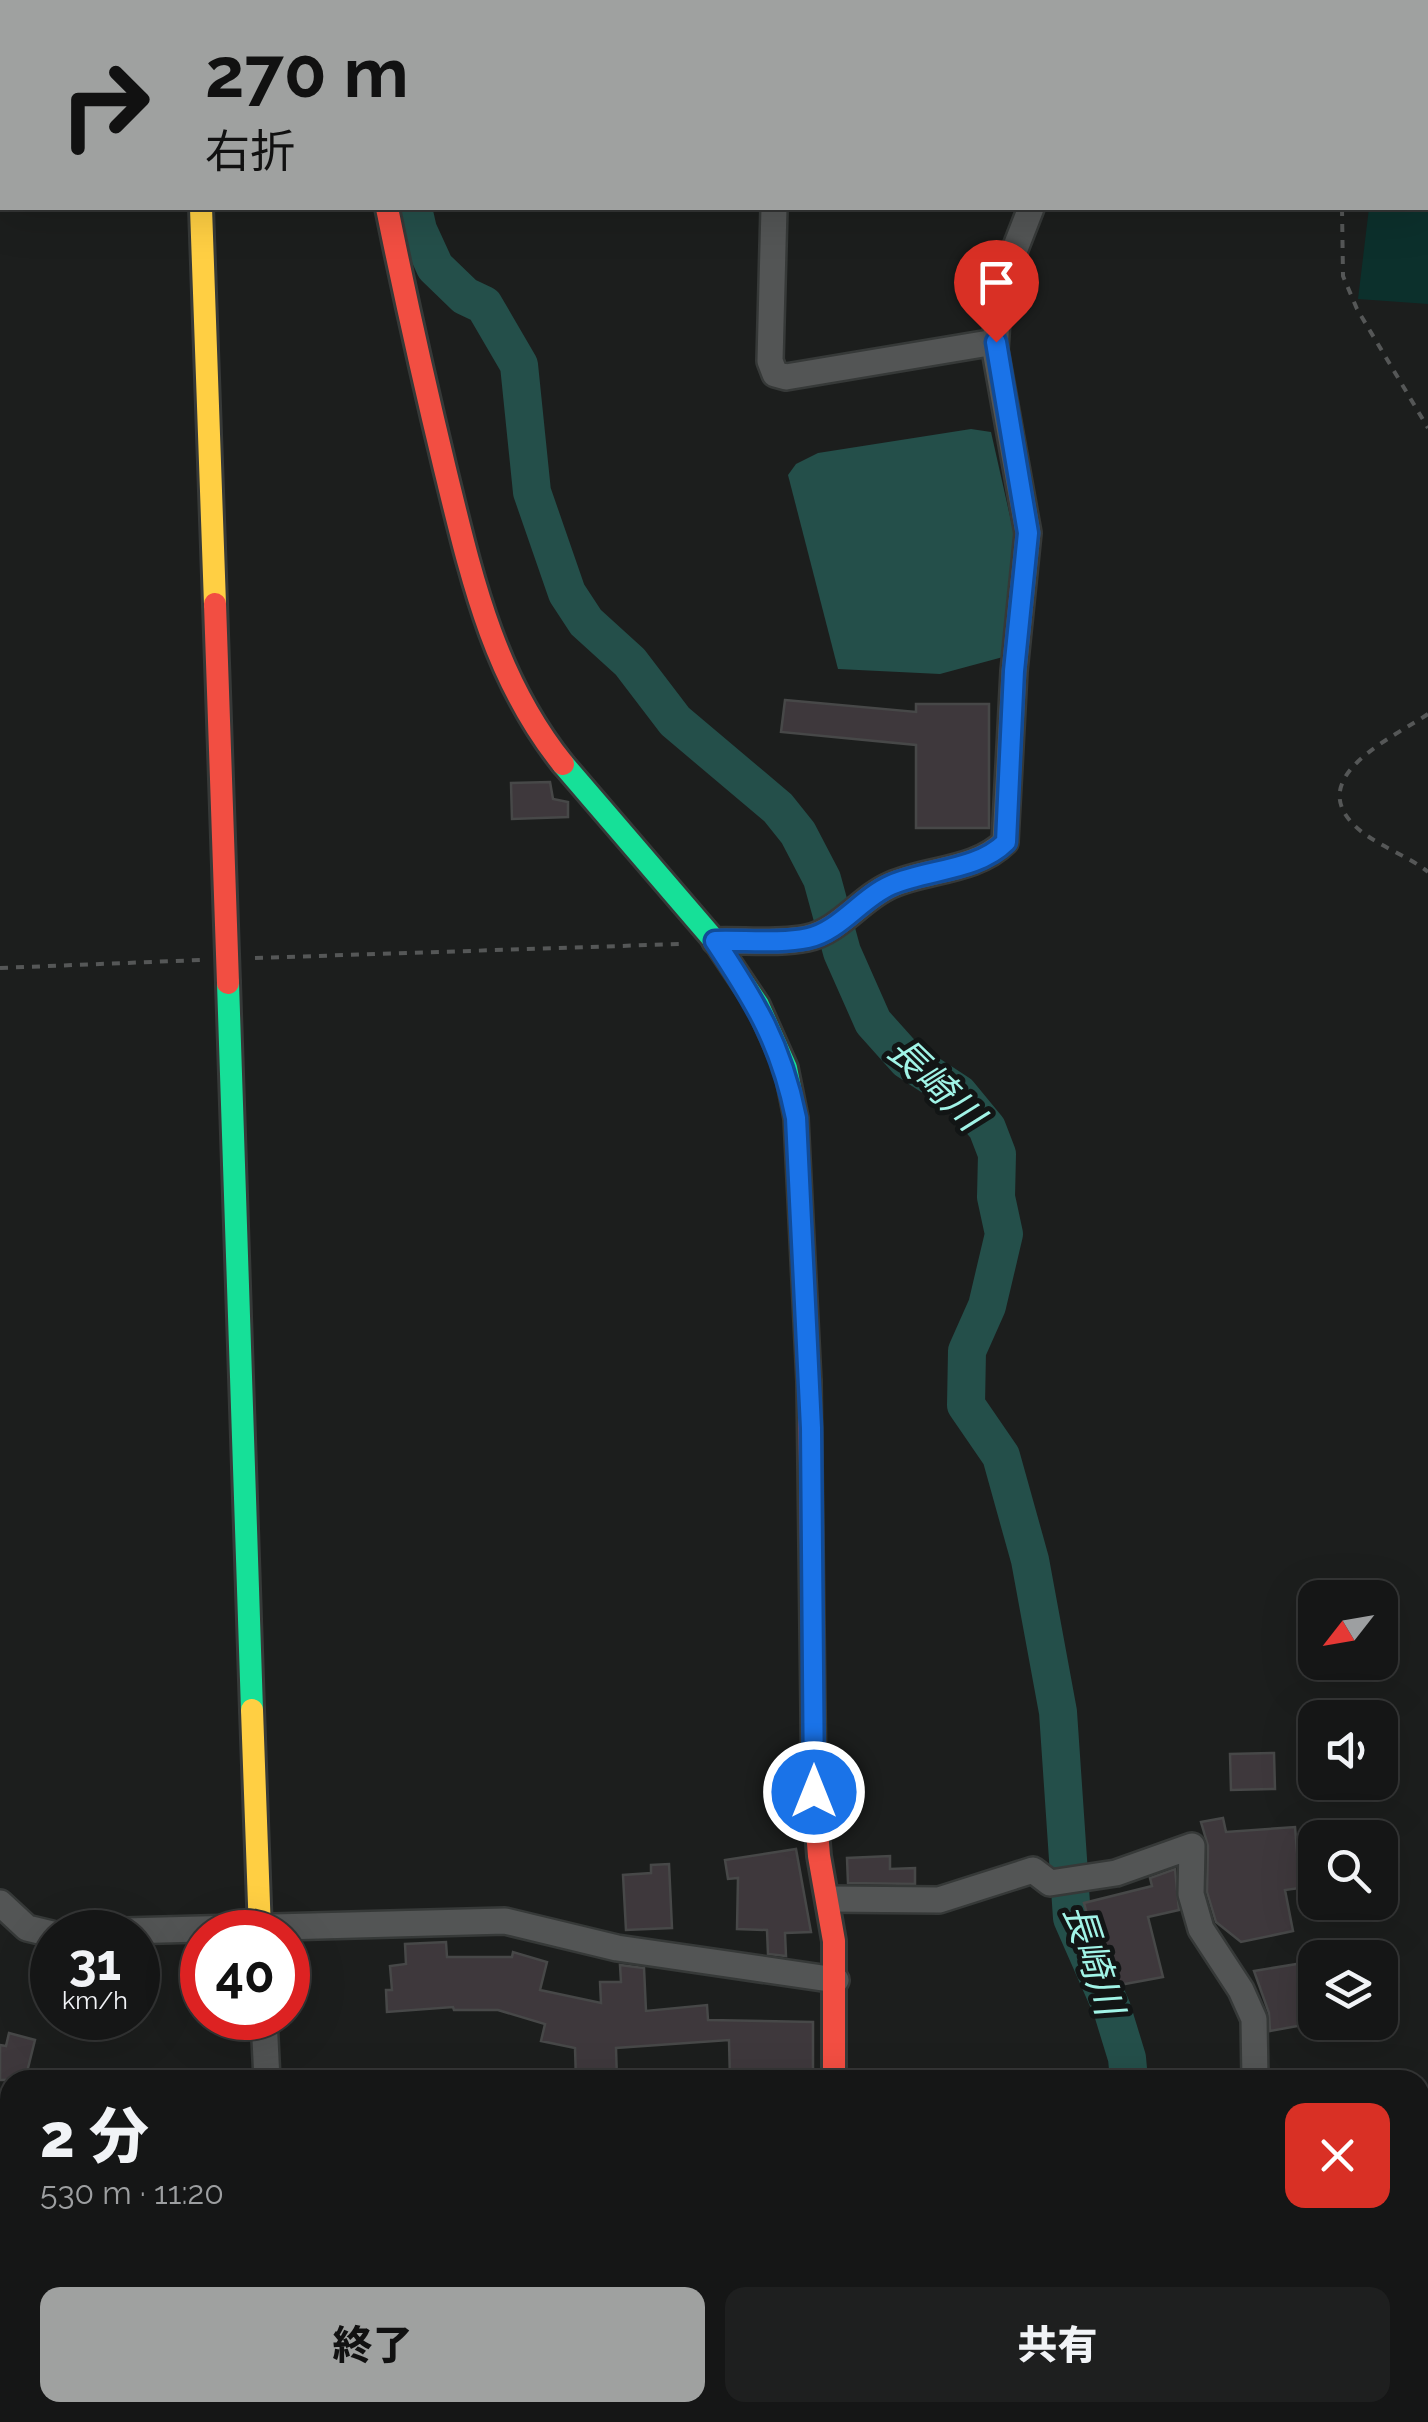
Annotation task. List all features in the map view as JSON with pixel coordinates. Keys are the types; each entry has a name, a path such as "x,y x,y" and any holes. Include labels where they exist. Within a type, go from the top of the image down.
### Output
{"street":[{"path":"201,210 259,1910"},
{"path":"387,210 464,550 495,652 559,760 715,941 765,1021 786,1068 796,1118 811,1428 814,1792 836,1980 834,2070"},
{"path":"774,210 770,361 775,374 786,377 996,342"},
{"path":"715,941 808,938 838,924 870,896 895,883 986,856 1006,842 1014,671 1028,533 996,342 998,290 1031,210"},
{"path":"829,1899 940,1900 1034,1870 1050,1883 1078,1882 1192,1846 1191,1894 1201,1929 1241,1990 1254,2019 1255,2070"},
{"path":"0,1903 30,1929"},
{"path":"310,1929 505,1921 617,1948 836,1980"},
{"path":"265,2040 267,2070"}],"path":[{"path":"1342,210 1342,276 1357,309 1428,428"},
{"path":"1428,714 1349,768 1340,782 1339,799 1354,825 1428,872"},
{"path":"0,968 715,941"}],"shaded area":[{"path":"1369,210 1428,210 1428,304 1358,299"},
{"path":"971,429 991,432 1018,552 1003,657 940,674 838,669 788,475 796,464 818,453"}],"building":[{"path":"785,700 916,712 916,704 989,704 989,828 916,828 916,745 781,732"},
{"path":"550,782 553,799 568,802 568,817 512,819 511,783"},
{"path":"1274,1753 1275,1789 1231,1790 1230,1754"},
{"path":"1223,1818 1226,1832 1295,1827 1298,1888 1285,1890 1293,1931 1241,1942 1216,1922 1207,1892 1208,1846 1201,1822"},
{"path":"796,1849 811,1932 785,1933 786,1956 768,1954 767,1930 737,1929 738,1878 728,1879 725,1860"},
{"path":"890,1856 890,1869 915,1868 915,1884 848,1883 847,1858"},
{"path":"669,1864 672,1928 626,1930 623,1875 651,1873 651,1865"},
{"path":"1175,1869 1179,1910 1148,1917 1163,1977 1114,1986 1101,1934 1093,1936 1084,1903 1152,1886 1150,1878"},
{"path":"446,1942 447,1957 512,1957 513,1952 547,1962 540,1990 601,2003 600,1982 621,1982 620,1965 644,1968 646,2011 707,2005 708,2020 813,2022 813,2070 730,2070 729,2040 616,2048 617,2070 576,2070 575,2048 541,2041 545,2024 498,2010 453,2007 387,2012 386,1990 392,1990 390,1966 406,1964 405,1944"},
{"path":"1298,1964 1298,2026 1270,2031 1269,2013 1254,1971"},
{"path":"9,2033 35,2040 28,2070 0,2070 0,2045 6,2046"}],"waterway":[{"name":"長崎川","path":"413,210 435,267 465,296 484,305 519,365 532,492 567,593 586,622 630,662 675,721 778,808 798,833 822,879 842,952 873,1022 907,1060 959,1094 987,1128 997,1154 996,1197 1004,1234 987,1306 967,1351 966,1405 1001,1456 1030,1560 1058,1712 1072,1918 1112,2009 1128,2070"}],"traffic: fast":[{"path":"563,764 715,941 758,1005 786,1068 796,1118 809,1382"},
{"path":"228,983 252,1710"}],"traffic: slow":[{"path":"201,210 215,604"},
{"path":"252,1710 259,1910"}],"traffic: jam":[{"path":"387,210 475,586 519,696 563,764"},
{"path":"215,604 228,983"},
{"path":"809,1382 814,1792 819,1856 834,1941 834,2070"}],"route":[{"path":"814,1792 811,1428 796,1118 786,1068 758,1005 715,941 808,938 838,924 857,905 895,883 986,856 1006,842 1014,671 1028,533 996,342"}]}
